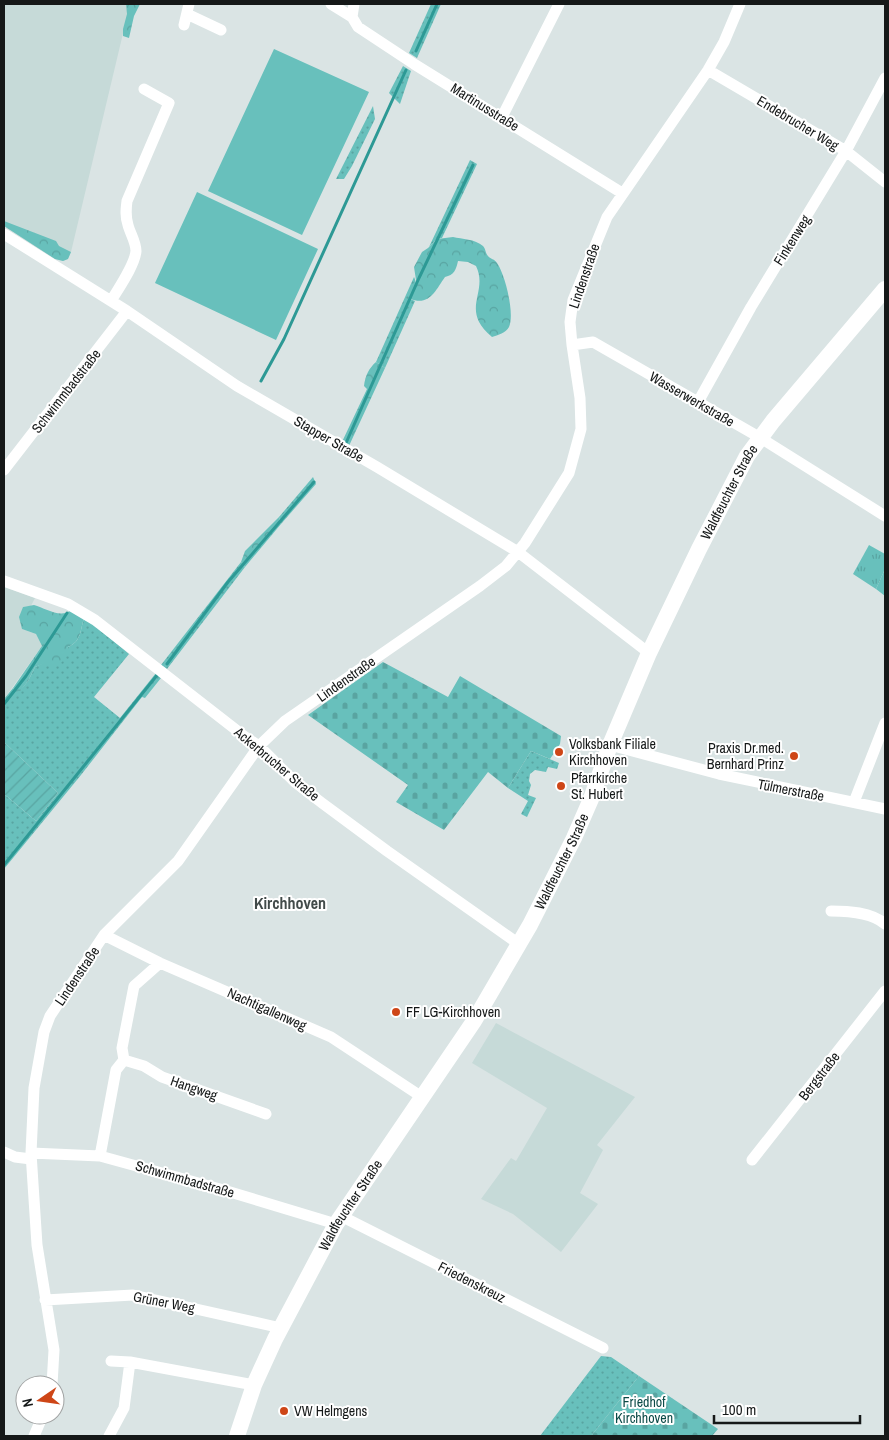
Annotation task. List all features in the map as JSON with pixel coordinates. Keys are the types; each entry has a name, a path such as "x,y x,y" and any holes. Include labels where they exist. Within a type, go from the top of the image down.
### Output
{"street":[{"name":"Martinusstraße","path":"331,4 352,18 358,27 414,64 622,193"},
{"path":"352,18 354,4"},
{"path":"502,117 559,4"},
{"name":"Lindenstraße","path":"53,1375 54,1350 37,1245 31,1156 34,1088 44,1032 50,1016 104,935 178,861 259,746 285,721 480,586 506,566 526,543 569,473 581,429 580,398 570,322 573,300 607,217 708,70 724,42 740,4"},
{"path":"187,14 221,30"},
{"name":"Endebrucher Weg","path":"708,70 846,151 885,182"},
{"name":"Finkenweg","path":"698,402 751,307 846,151 885,78"},
{"path":"112,301 134,260 136,250 128,225 127,201 169,103 144,89"},
{"name":"Stapper Straße","path":"4,234 112,301 237,386 518,552 649,653"},
{"name":"Waldfeuchter Straße","path":"237,1436 254,1385 281,1328 338,1220 481,1011 519,944 574,838 610,745 649,653 703,541 747,456 759,437 885,289"},
{"name":"Schwimmbadstraße","path":"4,470 127,311"},
{"name":"Wasserwerkstraße","path":"572,345 593,342 759,437 885,516"},
{"name":"Ackerbrucher Straße","path":"4,581 68,604 96,620 259,746 296,783 322,803 519,944"},
{"path":"854,802 885,724"},
{"name":"Tülmerstraße","path":"610,745 719,774 885,810"},
{"path":"831,911 850,911 880,920 885,924"},
{"name":"Nachtigallenweg","path":"104,935 160,963 331,1037 422,1097"},
{"path":"100,1156 116,1070 124,1060 122,1048 134,986 160,963"},
{"name":"Bergstraße","path":"752,1160 885,991"},
{"name":"Hangweg","path":"124,1060 144,1066 162,1077 266,1114"},
{"name":"Schwimmbadstraße","path":"4,1152 16,1157 100,1156 338,1220"},
{"name":"Friedenskreuz","path":"338,1220 603,1348"},
{"name":"Grüner Weg","path":"45,1300 133,1295 281,1328"},
{"path":"111,1362 130,1362 254,1385"},
{"path":"109,1436 124,1408 130,1362"}],"shaded area":[{"path":"4,4 130,4 71,252 68,259 63,261 55,259 4,226"},
{"path":"4,587 35,598 31,606 23,607 22,629 36,634 42,646 4,699"},
{"path":"496,1023 635,1097 597,1145 603,1150 580,1193 598,1204 561,1252 513,1214 481,1199 511,1158 516,1161 547,1108 472,1063"}],"green space":[{"path":"126,4 140,4 134,16 129,38 123,36 127,14"},
{"path":"431,4 441,4 417,58 409,53"},
{"path":"274,49 369,92 302,235 208,191"},
{"path":"403,66 411,71 400,104 389,93"},
{"path":"373,106 375,119 352,166 344,179 336,179"},
{"path":"470,160 477,164 442,238 437,239 429,247"},
{"path":"197,192 318,249 276,340 155,283"},
{"path":"4,221 56,241 59,246 71,252 68,259 63,261 55,259 4,226"},
{"path":"453,237 480,244 484,247 486,254 500,268 506,285 511,313 509,327 502,334 492,337 482,327 477,318 476,301 479,276 476,266 468,262 458,261 454,272 445,277 435,292 427,299 417,301 410,299 416,280 414,267 422,252 437,239"},
{"path":"414,277 415,285 410,299 415,301 385,368 376,362"},
{"path":"376,362 385,368 348,448 341,444 367,389 364,386 366,376"},
{"path":"313,477 316,484 281,524 279,517"},
{"path":"279,517 281,524 245,567 241,562 245,551"},
{"path":"869,545 885,554 885,569 876,589 853,574"},
{"path":"241,562 245,567 167,669 161,665"},
{"path":"885,569 885,596 876,589"},
{"path":"34,605 57,613 70,611 84,618 78,638 73,645 68,647 65,659 58,665 43,664 35,667 28,681 18,694 13,688 42,646 36,634 22,629 19,617 23,607"},
{"path":"81,614 129,654 94,697 120,718 156,673 161,678 145,698 142,697 4,869 4,794 36,821 58,793 4,742 4,699 13,688 18,693 28,681 35,667 65,653 68,647 76,642 80,635 84,618"},
{"path":"383,662 448,697 460,676 561,736 560,744 550,759 531,751 508,788 488,772 444,830 396,802 408,785 308,715"},
{"path":"4,742 58,793 36,821 4,794"},
{"path":"531,751 559,763 557,769 548,767 546,772 535,770 530,774 529,781 531,785 528,795 536,798 527,817 521,814 528,801 508,788"},
{"path":"601,1356 611,1357 639,1376 591,1436 540,1436"},
{"name":"Friedhof Kirchhoven","path":"639,1376 718,1429 712,1436 591,1436"}],"waterway":[{"path":"416,51 437,4"},
{"path":"261,381 284,339 406,70"},
{"path":"346,443 419,278 473,165"},
{"path":"167,664 228,582 314,482"},
{"path":"4,704 26,676 67,613"},
{"path":"4,865 158,674"}],"place":[{"name":"Volksbank Filiale Kirchhoven","path":"559,752"},
{"name":"Praxis Dr.med. Bernhard Prinz","path":"794,756"},
{"name":"Pfarrkirche St. Hubert","path":"561,786"},
{"name":"FF LG-Kirchhoven","path":"396,1012"},
{"name":"VW Helmgens","path":"284,1411"}],"district":[{"name":"Kirchhoven","path":"290,903"}]}
